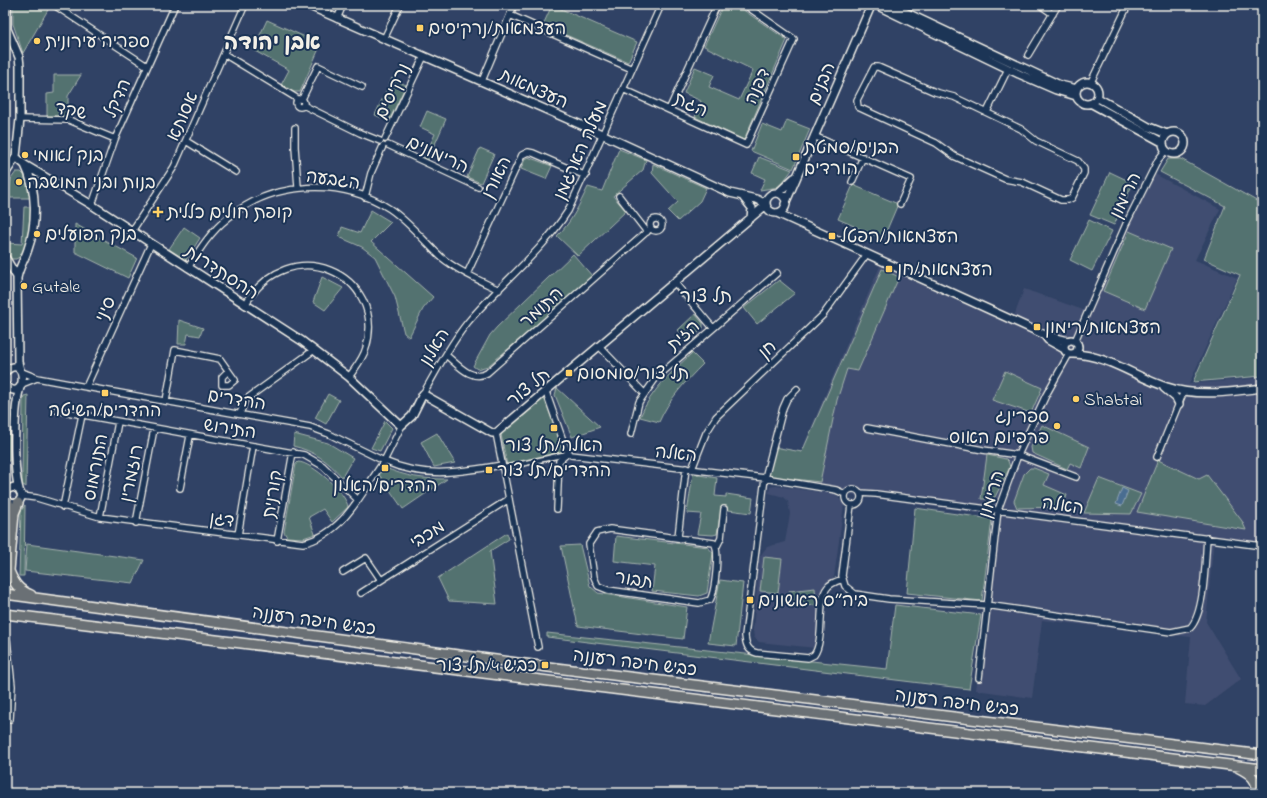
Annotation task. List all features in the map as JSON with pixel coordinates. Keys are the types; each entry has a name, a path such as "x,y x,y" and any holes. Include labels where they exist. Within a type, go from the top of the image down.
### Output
{"highway":[{"path":"6,496 14,519"},
{"path":"19,496 14,519 7,574 20,590 46,600"},
{"name":"כביש חיפה רעננה","path":"5,594 548,667 1262,756"},
{"name":"כביש חיפה רעננה","path":"5,614 1262,769"},
{"path":"1234,765 1252,775 1256,781 1258,793"}],"street":[{"path":"54,5 146,66"},
{"name":"הדקל","path":"92,205 115,139 174,5"},
{"name":"אסותא","path":"132,231 167,178 186,141 245,5"},
{"name":"העצמאות","path":"307,5 604,135 730,193 746,197 794,221 1045,336 1074,342 1098,359"},
{"path":"337,19 344,5"},
{"path":"384,39 400,5"},
{"path":"482,81 514,5"},
{"name":"מעלה הארגמן","path":"499,290 557,227 568,211 586,176 661,5"},
{"path":"669,110 717,5"},
{"name":"דפנה","path":"745,5 794,38 746,145"},
{"path":"890,5 1077,92 1082,104 1092,104 1162,142 1165,151 1169,154 1177,155 1185,146 1185,140 1179,133 1173,132 1167,134 1162,142"},
{"path":"1040,5 1053,14"},
{"path":"1028,54 1058,5"},
{"path":"1091,82 1128,5"},
{"path":"5,174 16,157 20,119 20,59 7,28 7,6"},
{"path":"875,6 1048,87 1077,92"},
{"name":"הבנים","path":"785,206 814,136 875,6"},
{"path":"510,14 632,69"},
{"name":"הרימונים","path":"224,54 301,101 360,133 478,187"},
{"name":"נרקיסים","path":"366,197 371,173 424,56"},
{"path":"301,101 318,66 362,87"},
{"path":"874,67 878,67 936,92 954,97 987,112 1021,129 1036,141 1071,157 1081,165 1084,169 1084,173 1072,198 1068,200 1061,200 1022,182 1005,179 954,156 936,143 863,110 858,107 857,103 870,72 874,67"},
{"path":"987,112 1008,69"},
{"path":"1077,92 1084,82 1091,82 1097,87 1098,98"},
{"name":"הגת","path":"623,89 746,145"},
{"path":"1092,104 1098,98"},
{"path":"1098,98 1149,127 1167,134"},
{"name":"שקד","path":"20,119 69,120 115,139"},
{"path":"295,128 298,187"},
{"path":"814,136 911,179 900,204"},
{"path":"186,141 236,172"},
{"name":"הרימון","path":"1074,342 1126,224 1158,160 1165,151"},
{"name":"האורן","path":"467,274 522,155 528,152 533,153 586,176"},
{"name":"ההסתדרות","path":"16,157 25,165 92,205 314,350 349,377 394,420 402,425"},
{"path":"852,182 863,158"},
{"path":"6,496 14,504 19,496 15,469 17,405 24,378 18,357 17,278 28,249 32,232 33,186 32,179 25,165"},
{"name":"הבנים","path":"778,193 799,171"},
{"path":"33,186 39,178 45,176"},
{"name":"הגבעה","path":"188,268 217,228 238,210 273,192 298,187 342,190 366,197 400,216 442,257 467,274 499,290"},
{"name":"העצמאות","path":"746,197 778,193 784,197 785,206 794,221"},
{"path":"770,195 770,208 785,206"},
{"name":"התומר","path":"446,355 472,376 481,377 488,374 649,230 619,196"},
{"path":"746,197 752,208 751,218"},
{"name":"תל צור","path":"496,434 676,283 744,223 770,208"},
{"name":"תל צור","path":"744,223 770,208"},
{"name":"סיני","path":"86,387 151,244"},
{"name":"חן","path":"692,469 706,433 716,416 823,315 867,254"},
{"path":"17,278 7,260 23,260"},
{"path":"245,305 263,281 280,270 310,264 329,269 340,275 360,296 365,306 369,328 366,350 349,377"},
{"name":"הזית","path":"631,434 636,413 644,393 662,372 777,273"},
{"path":"676,283 713,328"},
{"name":"האלון","path":"402,425 408,421 446,355 469,321 499,290"},
{"name":"העצמאות","path":"1045,336 1048,340 1069,352 1098,359 1159,384 1184,391 1208,392 1262,388"},
{"path":"1074,342 1078,351 1069,352 1064,345 1074,342"},
{"path":"600,347 644,393"},
{"path":"166,401 175,350 220,359 228,371"},
{"path":"240,414 245,400 314,350"},
{"name":"הרימון","path":"979,678 986,605 998,510 1018,455 1046,395 1069,352"},
{"path":"8,369 18,357"},
{"path":"8,369 21,371"},
{"name":"ההדרים","path":"21,371 39,378 320,430 396,466 431,473 454,473 503,466"},
{"path":"7,386 15,389 31,379 39,378"},
{"path":"1159,384 1176,398 1179,404"},
{"path":"7,386 17,405"},
{"path":"797,389 787,399 783,408 765,478 745,636 748,648 752,652 757,653 808,658 814,655 818,646 824,592 832,584 843,579"},
{"path":"1157,457 1184,391"},
{"path":"546,392 568,453"},
{"path":"423,394 488,432 496,434 538,647"},
{"name":"התירוש","path":"56,410 190,436 304,455 323,466 358,500"},
{"path":"63,507 82,415"},
{"name":"התורמוס","path":"100,518 118,422"},
{"path":"384,461 402,425"},
{"path":"867,428 983,450 1018,455 1076,477"},
{"name":"רוזמרין","path":"136,523 154,429"},
{"path":"180,488 190,436"},
{"path":"238,536 252,446"},
{"name":"קורנית","path":"277,541 293,452"},
{"path":"503,466 568,453"},
{"path":"557,509 559,464 561,458 568,453"},
{"name":"האלה","path":"568,453 575,457 686,468 765,478 836,490 845,494"},
{"name":"דגן","path":"19,496 36,498 100,518 303,543 315,540 328,534 336,526 358,500 384,461"},
{"path":"678,538 686,468"},
{"path":"6,496 15,469"},
{"path":"6,496 14,487 19,496"},
{"path":"852,489 860,493 858,503 851,505 845,501 845,494 852,489"},
{"name":"האלה","path":"860,493 1262,546"},
{"name":"מכבי","path":"361,593 509,499"},
{"path":"851,505 842,569 845,586 855,594 889,599 986,605 1170,632 1185,631 1195,624 1200,613 1207,538"},
{"path":"717,546 721,538 724,509"},
{"name":"תבור","path":"610,529 678,538 710,542 717,546 718,550 713,594 707,602 699,603 608,590 598,586 595,582 589,544 597,532 610,529"},
{"path":"343,572 366,558 381,580"},
{"path":"5,716 10,719 12,686 7,639"}],"shaded area":[{"path":"1151,172 1220,209 1195,260 1237,278 1189,384 1262,378 1262,544 1214,538 1206,622 1241,679 1205,706 1185,704 1191,637 1042,620 1032,698 976,690 998,516 787,485 880,266 1011,325 1024,289 1083,310"},
{"path":"776,486 835,494 844,504 834,577 826,583 823,588 816,648 759,642 754,637 753,630 760,556 767,547 785,542 790,514 788,501 784,497 769,493 770,487"},
{"path":"1122,488 1128,491 1122,506 1116,504"}],"green space":[{"path":"13,5 44,5 49,8 23,53 13,24"},
{"path":"552,5 637,42 628,62 543,25"},
{"path":"723,5 736,5 787,40 744,140 695,117 701,101 684,93 695,67 714,75 709,87 739,100 753,70 704,46"},
{"path":"267,20 321,44 300,92 294,92 281,85 289,70 253,50"},
{"path":"54,75 81,75 68,96 68,116 47,116 47,94 54,93"},
{"path":"392,78 406,85 389,121 375,115"},
{"path":"427,111 446,119 428,160 424,158 435,134 420,127"},
{"path":"787,120 810,129 793,169 751,151 762,124 782,132"},
{"path":"480,148 494,154 481,183 467,177"},
{"path":"619,149 646,160 643,170 613,196 626,211 578,256 557,236 571,219 588,187 602,191"},
{"path":"528,157 552,166 546,179 521,169 525,159"},
{"path":"759,157 792,170 779,187 760,190 765,179 752,173"},
{"path":"1168,159 1181,159 1262,204 1262,376 1193,382 1240,275 1204,259 1225,206 1160,172"},
{"path":"653,164 706,188 700,201 678,221 668,211 678,202 652,173"},
{"path":"16,172 21,172 24,175 31,198 8,198 11,179"},
{"path":"1110,172 1133,183 1114,225 1090,215"},
{"path":"853,185 898,204 883,239 838,219"},
{"path":"7,202 9,202 7,243 22,244 24,207 31,207 30,230 23,255 16,259 9,259 5,253"},
{"path":"371,210 391,222 371,242 433,297 423,309 409,337 404,333 395,297 375,257 362,247 339,237 342,227 360,233"},
{"path":"1089,220 1112,231 1092,271 1070,260"},
{"path":"75,224 137,258 128,278 75,252"},
{"path":"184,227 200,238 186,260 169,249"},
{"path":"1129,231 1171,249 1145,309 1103,291"},
{"path":"573,254 593,277 488,366 477,369 473,366 490,335 497,327"},
{"path":"882,269 899,277 858,371 847,369 837,400 820,482 768,476 774,447 802,452"},
{"path":"322,277 343,288 325,310 313,302"},
{"path":"779,280 795,293 757,324 744,308"},
{"path":"695,314 703,323 703,328 688,342 678,330"},
{"path":"179,320 203,328 200,336 188,334 186,344 178,344"},
{"path":"692,353 703,364 678,391 659,422 640,417 656,390"},
{"path":"1005,371 1042,388 1031,413 992,400"},
{"path":"557,388 600,427 572,437 555,395"},
{"path":"328,394 339,400 326,424 315,418"},
{"path":"28,395 26,487 22,484 23,399 24,396"},
{"path":"544,397 564,452 507,466 501,434"},
{"path":"10,398 9,461 5,461 5,399"},
{"path":"385,421 392,428 380,451 371,448"},
{"path":"1042,425 1089,447 1081,468 1070,463 1067,469 1032,453 1031,447"},
{"path":"437,433 455,463 434,467 421,442"},
{"path":"294,434 328,443 353,458 342,477 320,457 293,446"},
{"path":"987,455 1006,459 1010,467 995,497 990,499 981,499"},
{"path":"1158,460 1199,479 1207,475 1242,521 1246,530 1137,512"},
{"path":"298,462 312,467 328,480 342,494 348,507 332,522 323,509 309,517 315,534 303,538 287,537 284,532 296,464"},
{"path":"383,467 415,477 447,479 403,509 378,473"},
{"path":"1030,468 1034,468 1049,474 1044,485 1067,495 1063,507 1017,508 1014,501 1024,474"},
{"path":"693,474 717,478 715,496 726,497 726,494 753,498 751,513 721,509 717,534 697,534 701,514 687,513"},
{"path":"1099,478 1141,494 1131,514 1084,513"},
{"path":"25,505 24,576 19,576 21,511"},
{"path":"915,508 992,519 982,601 907,593"},
{"path":"507,533 509,539 490,551 497,604 449,601 438,578"},
{"path":"616,536 708,547 713,553 707,593 699,596 652,591 655,566 614,561"},
{"path":"27,544 144,560 133,583 25,571"},
{"path":"580,545 590,586 598,593 687,607 683,639 578,626 561,546"},
{"path":"764,557 782,559 778,593 760,591"},
{"path":"720,580 743,583 736,646 708,643"},
{"path":"815,588 816,605 791,607 789,591"},
{"path":"895,605 981,615 969,689 547,637 547,633 887,669"}],"place":[{"name":"העצמאות/נרקיסים","path":"420,28"},
{"name":"ספריה עירונית","path":"37,41"},
{"name":"בנק לאומי","path":"25,155"},
{"name":"הבנים/סמטת הורדים","path":"796,157"},
{"name":"בנות ובני המושבה","path":"19,182"},
{"name":"קופת חולים כללית","path":"158,212"},
{"name":"בנק הפועלים","path":"37,234"},
{"name":"העצמאות/הפטל","path":"832,236"},
{"name":"העצמאות/חן","path":"889,269"},
{"name":"Gutale","path":"24,286"},
{"name":"העצמאות/רימון","path":"1037,327"},
{"name":"תל צור/סומסום","path":"569,373"},
{"name":"ההדרים/השיטה","path":"105,393"},
{"name":"Shabtai","path":"1076,399"},
{"name":"ספרינג פרפיום האוס","path":"1057,426"},
{"name":"האלה/תל צור","path":"554,428"},
{"name":"ההדרים/האלון","path":"385,468"},
{"name":"ההדרים/תל צור","path":"489,470"},
{"name":"ביה״ס ראשונים","path":"750,600"},
{"name":"כביש 4/תל צור","path":"545,665"}],"district":[{"name":"אבן יהודה","path":"272,41"},
{"name":"תל צור","path":"706,295"}]}
